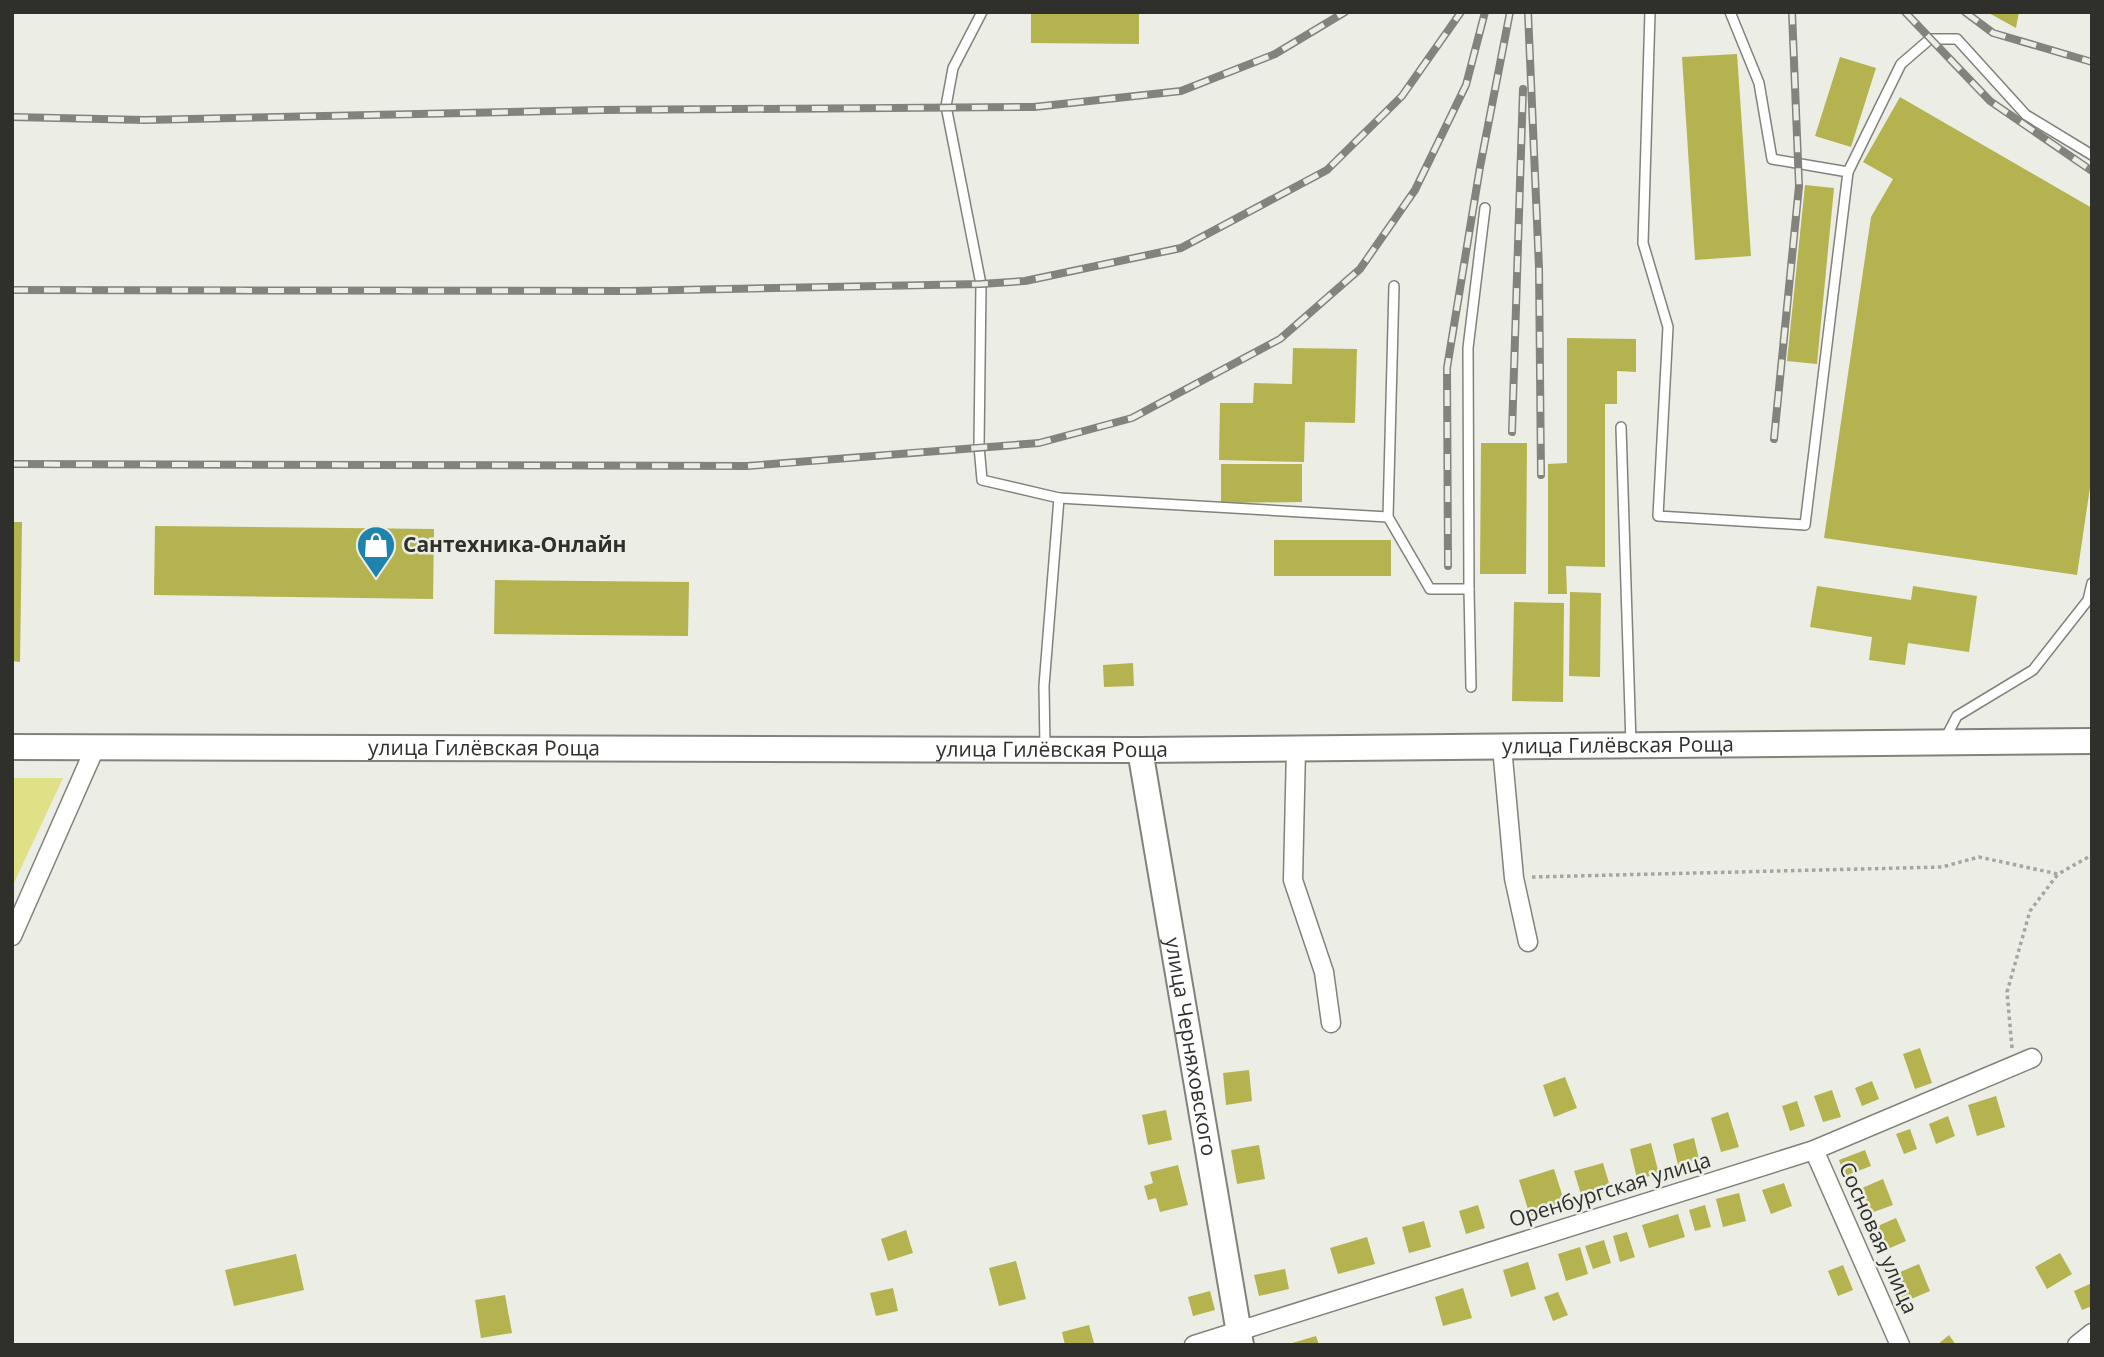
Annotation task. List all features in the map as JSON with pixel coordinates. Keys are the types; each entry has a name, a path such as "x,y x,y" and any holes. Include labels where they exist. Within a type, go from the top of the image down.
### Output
{"street":[{"name":"улица Гилёвская Роща","path":"12,747 1140,750 2092,741"},
{"path":"1502,747 1514,878 1528,942"},
{"path":"12,936 95,748"},
{"path":"1296,748 1293,880 1324,972 1331,1023"},
{"name":"улица Черняховского","path":"1140,750 1239,1338"},
{"name":"Оренбургская улица","path":"1194,1345 1239,1338 1814,1150 2032,1058"},
{"name":"Сосновая улица","path":"1814,1150 1900,1345"},
{"path":"2077,1345 2092,1333"}],"lane":[{"path":"982,12 953,68 946,106 981,284 979,446 982,480 1059,498 1388,517"},
{"path":"1650,12 1643,243 1668,327 1658,516 1805,525 1848,172 1901,64 1930,38 1957,39 2026,115 2092,155"},
{"path":"1730,12 1759,83 1772,159 1848,172"},
{"path":"1471,687 1468,348 1485,208"},
{"path":"1394,286 1388,517 1430,589 1469,589"},
{"path":"1620,427 1631,745"},
{"path":"1045,748 1044,687 1059,498"},
{"path":"1944,742 1958,716 2033,670 2088,600 2092,583"}],"path":[{"path":"2014,1066 2007,992 2030,911 2058,874 2092,855"},
{"path":"1514,878 1942,867 1979,857 2058,874"}],"shaded area":[{"path":"12,778 63,778 12,887"}],"building":[{"path":"1031,12 1139,12 1139,44 1031,43"},
{"path":"1987,12 2019,12 2016,28"},
{"path":"1737,54 1751,256 1695,260 1682,57"},
{"path":"1840,57 1876,68 1851,147 1815,136"},
{"path":"1900,97 2092,208 2092,474 2077,575 1824,538 1871,217 1893,179 1863,162"},
{"path":"1805,185 1834,188 1817,364 1787,361"},
{"path":"1567,338 1636,339 1636,372 1617,371 1617,404 1605,404 1605,567 1566,566 1567,594 1548,594 1548,464 1567,463"},
{"path":"1293,348 1357,349 1355,423 1305,422 1304,462 1219,460 1220,403 1253,403 1254,383 1292,384"},
{"path":"1481,443 1527,443 1526,574 1480,574"},
{"path":"1221,464 1302,464 1302,502 1221,503"},
{"path":"12,522 22,522 20,662 12,661"},
{"path":"155,526 434,529 433,599 154,595"},
{"path":"1274,540 1391,540 1391,576 1274,576"},
{"path":"495,580 689,582 688,636 494,634"},
{"path":"1817,586 1911,600 1913,586 1977,596 1969,652 1908,643 1905,665 1869,660 1872,637 1810,627"},
{"path":"1570,592 1601,593 1600,677 1569,676"},
{"path":"1514,602 1564,603 1563,702 1512,701"},
{"path":"1133,663 1134,686 1104,687 1103,665"},
{"path":"1920,1048 1932,1083 1915,1089 1903,1054"},
{"path":"1249,1070 1252,1101 1226,1105 1223,1073"},
{"path":"1565,1077 1577,1108 1554,1117 1543,1085"},
{"path":"1872,1081 1879,1099 1862,1106 1855,1088"},
{"path":"1832,1090 1841,1117 1823,1122 1814,1096"},
{"path":"1996,1096 2005,1127 1977,1136 1968,1105"},
{"path":"1797,1101 1805,1126 1790,1131 1782,1106"},
{"path":"1166,1110 1172,1140 1148,1145 1142,1115"},
{"path":"1728,1112 1739,1147 1721,1152 1711,1118"},
{"path":"1948,1116 1955,1136 1936,1144 1929,1124"},
{"path":"1910,1129 1917,1149 1904,1154 1896,1134"},
{"path":"1694,1138 1699,1159 1678,1165 1673,1144"},
{"path":"1651,1143 1659,1174 1637,1179 1630,1149"},
{"path":"1259,1145 1265,1179 1237,1184 1231,1150"},
{"path":"1865,1150 1871,1166 1845,1176 1839,1160"},
{"path":"1603,1163 1611,1190 1582,1198 1574,1171"},
{"path":"1178,1165 1188,1205 1160,1212 1156,1198 1148,1200 1144,1186 1153,1183 1150,1172"},
{"path":"1554,1169 1565,1204 1530,1216 1519,1180"},
{"path":"1883,1179 1893,1205 1871,1213 1862,1188"},
{"path":"1784,1183 1792,1206 1771,1214 1762,1190"},
{"path":"1739,1193 1746,1221 1723,1227 1716,1199"},
{"path":"1478,1205 1485,1228 1466,1234 1459,1211"},
{"path":"1705,1205 1711,1227 1695,1231 1689,1210"},
{"path":"1678,1214 1685,1237 1649,1248 1642,1225"},
{"path":"1896,1218 1906,1241 1881,1252 1871,1229"},
{"path":"1424,1221 1431,1247 1409,1253 1402,1227"},
{"path":"906,1230 913,1253 888,1261 881,1239"},
{"path":"1627,1232 1635,1257 1620,1262 1613,1236"},
{"path":"1367,1237 1375,1264 1338,1274 1330,1248"},
{"path":"1604,1240 1611,1263 1593,1269 1585,1246"},
{"path":"1580,1247 1588,1274 1566,1281 1558,1254"},
{"path":"2060,1253 2072,1274 2047,1289 2035,1267"},
{"path":"296,1254 304,1290 234,1306 225,1270"},
{"path":"1016,1261 1026,1299 999,1306 989,1268"},
{"path":"1528,1262 1536,1289 1511,1297 1503,1270"},
{"path":"1919,1264 1930,1291 1904,1302 1893,1275"},
{"path":"1843,1265 1853,1290 1838,1296 1828,1271"},
{"path":"1285,1269 1289,1289 1259,1296 1254,1275"},
{"path":"2092,1283 2092,1306 2082,1310 2074,1291"},
{"path":"893,1288 898,1311 876,1316 870,1293"},
{"path":"1463,1288 1472,1318 1443,1326 1435,1297"},
{"path":"1210,1291 1215,1310 1193,1316 1188,1297"},
{"path":"1558,1292 1568,1315 1553,1321 1544,1297"},
{"path":"505,1295 512,1333 481,1338 475,1300"},
{"path":"1089,1325 1094,1343 1065,1345 1062,1332"},
{"path":"1949,1335 1956,1345 1937,1345"},
{"path":"1316,1336 1319,1345 1289,1345 1289,1344"}],"railway":[{"path":"12,117 145,120 601,110 1034,107 1181,91 1275,54 1345,12"},
{"path":"12,290 630,291 1025,281 1181,248 1327,170 1402,96 1461,12"},
{"path":"12,464 747,466 1039,443 1132,418 1280,339 1360,269 1415,190 1466,85 1485,12"},
{"path":"1448,566 1447,368 1480,167 1510,12"},
{"path":"1528,12 1539,268 1541,475"},
{"path":"1774,439 1799,186 1792,12"},
{"path":"1905,12 1990,101 2092,171"},
{"path":"1965,12 1993,33 2092,62"},
{"path":"1512,432 1523,89"}],"place":[{"name":"Сантехника-Онлайн","path":"376,579"}]}
